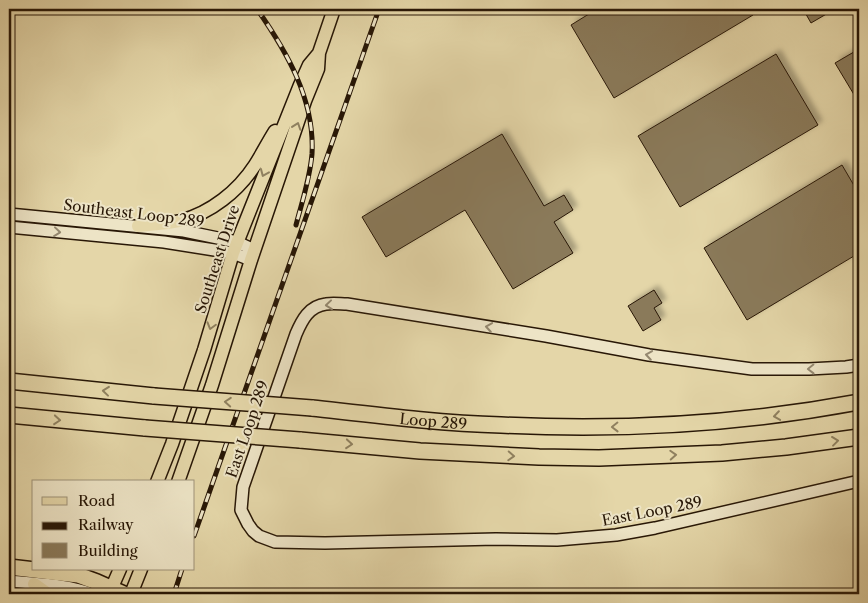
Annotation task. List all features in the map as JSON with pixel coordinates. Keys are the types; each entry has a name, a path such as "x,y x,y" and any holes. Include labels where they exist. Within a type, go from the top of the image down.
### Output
{"highway":[{"path":"9,374 69,387"},
{"name":"Loop 289","path":"9,381 154,396 312,408 409,419 500,425 654,426 770,417 859,402"},
{"name":"Loop 289","path":"9,415 420,451 539,457 599,458 722,453 859,437"},
{"path":"9,567 32,570"},
{"path":"35,570 78,575 97,582 115,592"}],"main road":[{"name":"Southeast Drive","path":"179,480 212,386 252,255 318,69 319,53 334,9"},
{"name":"Southeast Drive","path":"158,480 204,350 235,248 309,65 319,53"},
{"path":"138,226 182,221 215,206 242,182 276,129 290,112"},
{"name":"Southeast Loop 289","path":"9,214 184,231 252,255"},
{"name":"Southeast Loop 289","path":"9,227 235,248"},
{"name":"East Loop 289","path":"859,365 809,369 752,369 649,355 546,336 347,304 326,304 314,308 302,319 243,486 241,510 253,532 274,542 557,540 616,535 655,528 859,481"},
{"path":"115,592 120,570"},
{"path":"131,594 141,570"},
{"path":"9,581 65,587 92,594"},
{"path":"34,584 48,594"}],"building":[{"path":"597,9 749,9 753,15 614,98 571,25"},
{"path":"803,9 835,9 811,23"},
{"path":"859,49 859,103 835,63"},
{"path":"776,54 818,125 680,207 638,136"},
{"path":"502,134 544,206 564,195 573,210 554,222 573,253 513,289 465,210 386,257 362,217"},
{"path":"842,165 859,194 859,253 747,320 704,248"},
{"path":"654,290 662,303 654,308 661,320 643,331 628,306"}],"railway":[{"path":"257,9 279,42 297,77 309,115 312,134 311,163 296,225"},
{"path":"195,533 379,9"},
{"path":"174,594 182,570"}]}
